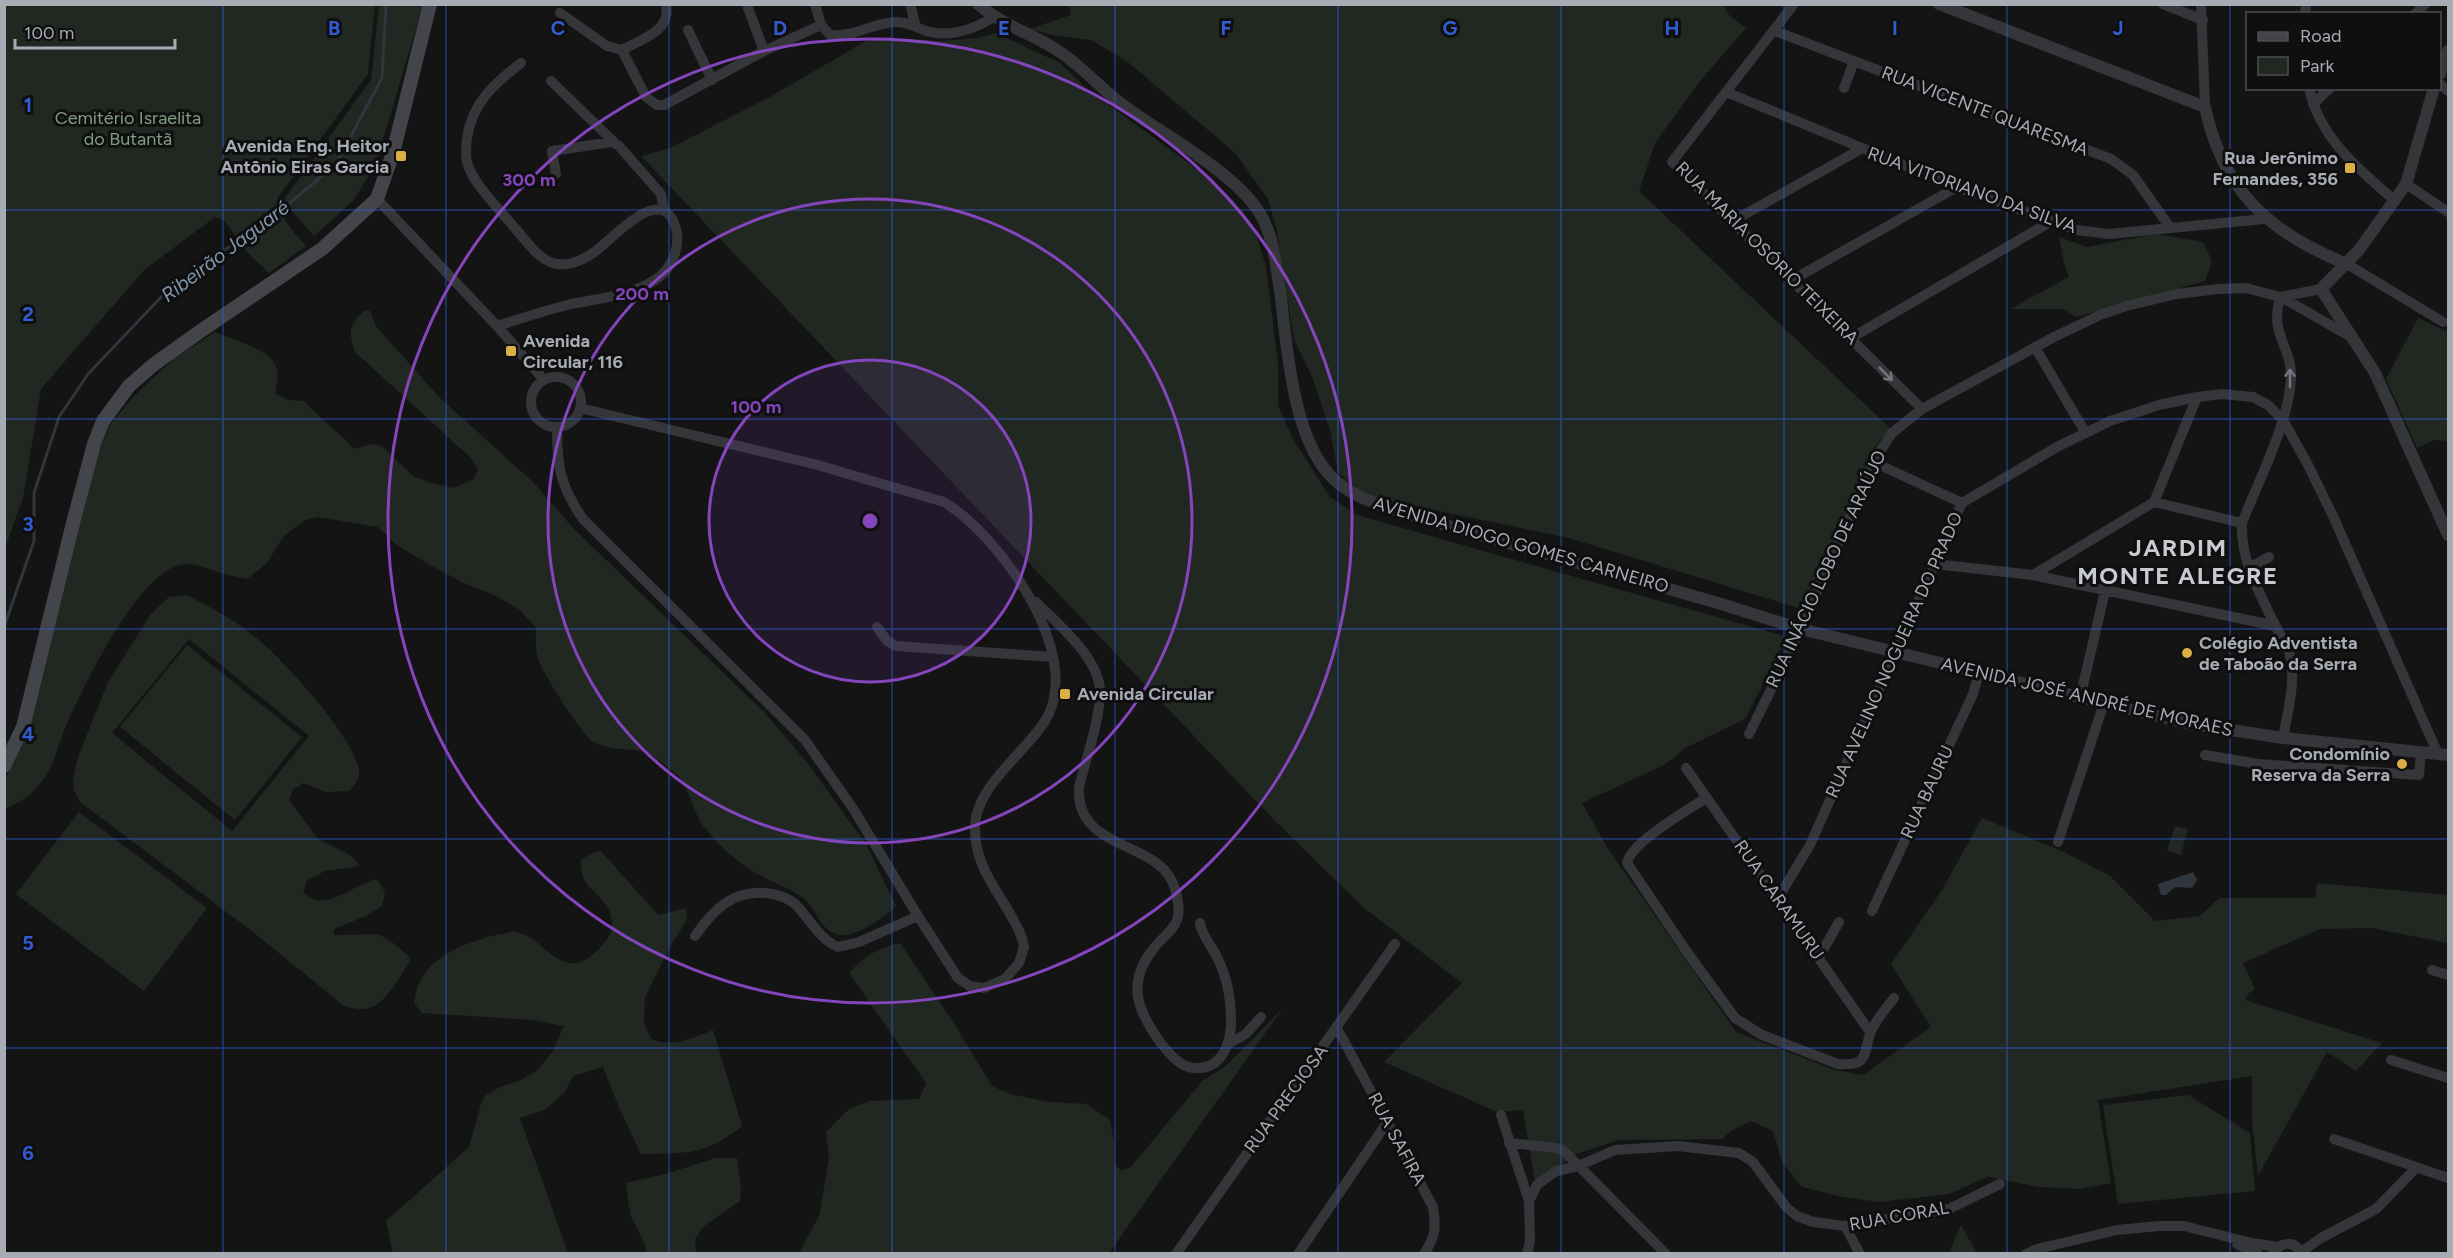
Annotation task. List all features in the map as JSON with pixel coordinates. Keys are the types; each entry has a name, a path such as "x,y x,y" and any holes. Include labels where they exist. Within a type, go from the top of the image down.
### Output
{"main road":[{"path":"4,766 23,727 74,519 94,444 103,421 129,386 153,365 322,249 377,199 393,153 430,4"}],"street":[{"path":"560,13 607,46 622,50 653,34 663,26 667,17 666,4"},
{"path":"815,4 821,25 830,35 845,36 881,24 897,22 934,33 948,33 979,26 994,17"},
{"path":"910,4 916,27"},
{"name":"AVENIDA DIOGO GOMES CARNEIRO","path":"978,4 994,17 1069,58 1123,104 1219,172 1252,202 1263,219 1274,248 1298,411 1315,452 1336,481 1363,498 1403,513 1719,603 1801,629"},
{"name":"RUA MARIA OSÓRIO TEIXEIRA","path":"1794,4 1672,162 1922,410"},
{"path":"1940,4 2205,107"},
{"path":"2163,4 2203,20"},
{"path":"2202,6 2205,107 2214,141 2227,169 2265,219 2312,248 2347,264 2443,322"},
{"path":"748,8 764,51"},
{"path":"622,50 646,97 657,105 664,105 764,51 821,25"},
{"path":"687,30 712,80"},
{"name":"RUA VICENTE QUARESMA","path":"1775,31 2111,159 2133,175 2169,226"},
{"path":"2441,69 2448,51"},
{"path":"1844,88 1854,61"},
{"path":"521,63 492,86 478,104 469,124 468,165 476,180 538,254 546,260 559,264 578,262 596,251 642,213 652,209 664,211"},
{"path":"498,326 561,306 624,292 654,281 668,267 677,241 676,227 664,211 661,194 616,144 551,81"},
{"path":"2310,90 2319,121 2338,147 2395,201"},
{"path":"2313,104 2328,90"},
{"path":"2294,303 2312,298 2347,264 2395,201 2406,184 2433,90"},
{"name":"RUA VITORIANO DA SILVA","path":"1726,92 1957,187 2050,222 2091,233 2109,234 2169,226 2265,219"},
{"path":"556,174 552,151 612,142 616,144"},
{"path":"1733,221 1861,149"},
{"path":"2406,184 2448,212"},
{"path":"1792,280 1957,187"},
{"path":"377,199 498,326 544,380"},
{"path":"1851,338 2050,222"},
{"name":"RUA INÁCIO LOBO DE ARAÚJO","path":"1749,734 1801,629 1873,462 1892,433 1922,410 2035,347 2100,315 2177,294 2218,289 2246,288 2280,297 2322,289"},
{"path":"2322,289 2375,373 2448,535"},
{"path":"2283,738 2292,667 2289,649 2250,568 2242,537 2242,523 2283,420 2290,395 2289,358 2279,337 2276,317 2280,297 2351,337"},
{"path":"2035,347 2085,432"},
{"path":"552,377 568,380 579,392 580,408 572,421 557,427 542,423 532,409 533,393 544,380 552,377"},
{"name":"RUA AVELINO NOGUEIRA DO PRADO","path":"1778,898 1810,845 1962,503 2085,432 2134,412 2197,397 2222,394 2253,397 2268,405 2283,420"},
{"path":"2033,575 2154,502 2197,397"},
{"path":"580,408 814,464 944,502 961,512 976,526 1031,597 1077,643 1094,670 1100,689 1099,706 1079,787 1078,799 1081,810 1095,829 1145,856 1159,866 1175,886 1179,909 1176,924 1152,950 1143,965 1137,982 1140,1009 1162,1045 1177,1060 1186,1066 1204,1068 1220,1059 1228,1044 1231,1002 1226,977 1200,923"},
{"path":"2283,420 2333,516 2443,754"},
{"path":"557,427 560,475 569,499 583,519 805,740 854,810 945,960 963,983 978,988 994,985 1013,972 1019,963 1024,947 1022,938 980,861 975,825 985,795 1045,722 1055,695 1052,657 1045,629 1031,597"},
{"path":"1873,462 1962,503"},
{"path":"2154,502 2242,523"},
{"path":"2250,568 2269,557"},
{"path":"1935,564 2033,575 2276,626"},
{"path":"2080,698 2105,591"},
{"path":"877,627 887,641 896,646 1052,657"},
{"name":"AVENIDA JOSÉ ANDRÉ DE MORAES","path":"1801,629 2186,723 2283,738 2443,754"},
{"name":"RUA BAURU","path":"1872,911 1972,694 1979,673"},
{"path":"2058,842 2104,703"},
{"path":"2205,755 2259,764 2420,775 2421,752"},
{"name":"RUA CARAMURU","path":"1686,768 1870,1032"},
{"path":"1706,798 1642,843 1630,855 1627,863 1735,1018 1762,1035 1838,1064 1850,1065 1862,1059 1868,1047 1870,1032 1894,998"},
{"path":"695,936 709,915 720,905 741,894 756,892 775,894 794,903 820,935 838,947 859,942 918,916"},
{"path":"1819,957 1839,922"},
{"name":"RUA PRECIOSA","path":"1176,1254 1395,944"},
{"path":"2432,970 2448,975"},
{"path":"1228,1044 1246,1034 1261,1017"},
{"name":"RUA SAFIRA","path":"1337,1028 1433,1207 1436,1228 1434,1237 1424,1254"},
{"path":"2391,1060 2448,1078"},
{"path":"1501,1115 1529,1201 1530,1241 1527,1254"},
{"path":"1298,1254 1388,1121"},
{"path":"2334,1139 2448,1178"},
{"path":"1509,1143 1556,1148 1564,1151 1665,1254"},
{"name":"RUA CORAL","path":"1529,1201 1542,1179 1556,1171 1578,1166 1615,1150 1646,1146 1678,1146 1739,1153 1753,1162 1786,1207 1797,1216 1813,1222 1845,1226 1949,1209 2000,1184"},
{"path":"2026,1254 2068,1241 2134,1228 2184,1226 2275,1250 2286,1243 2299,1250 2376,1209 2416,1168"},
{"path":"1845,1226 1860,1254"},
{"path":"2215,1234 2258,1254"}],"green space":[{"name":"Cemitério Israelita do Butantã","path":"5,4 375,5 368,74 279,196 283,217 306,246 269,273 243,248 225,221 215,217 144,270 41,389 23,498 5,548"},
{"path":"1068,4 1724,5 1728,14 1746,28 1701,80 1655,143 1639,191 1890,428 1868,456 1862,475 1802,609 1569,538 1366,496 1338,473 1330,430 1313,379 1294,339 1276,227 1268,199 1236,154 1128,62 1091,40 1057,36 1029,29 1071,15"},
{"path":"379,5 423,5 375,166 353,201 314,236 283,201 371,80"},
{"path":"996,33 1060,63 1088,90 1208,177 1235,202 1253,225 1266,266 1278,365 1278,405 1293,439 1330,497 1357,515 1787,637 1745,719 1685,748 1666,764 1582,803 1607,847 1736,1032 1835,1070 1863,1075 1931,1027 1891,964 1942,890 1982,818 2064,852 2110,876 2155,921 2200,916 2219,898 2315,898 2317,883 2448,895 2448,943 2371,928 2320,929 2243,963 2255,989 2245,1000 2382,1043 2356,1071 2327,1052 2258,1176 2252,1122 2252,1076 2098,1100 2111,1183 2080,1189 2039,1187 1988,1177 1949,1194 1879,1202 1843,1197 1802,1187 1782,1162 1773,1131 1751,1121 1732,1130 1722,1139 1618,1140 1576,1154 1535,1181 1523,1110 1497,1112 1384,1062 1462,983 1364,908 1274,820 641,156 670,148 768,98 868,40 897,38 941,41 977,38"},
{"path":"2156,234 2203,242 2212,261 2205,281 2076,317 2063,309 2010,309 2069,277 2059,237 2087,247"},
{"path":"365,310 370,311 376,326 438,396 534,483 573,528 764,712 808,764 866,844 896,906 892,910 857,932 845,935 830,931 803,898 746,867 717,842 700,821 681,780 665,765 643,752 607,747 589,738 563,704 541,666 536,651 536,628 520,610 432,566 398,546 378,527 318,517 305,520 284,536 266,564 247,579 187,564 164,573 146,589 129,611 96,664 71,715 46,775 28,796 5,809 4,781 27,735 47,642 93,465 110,425 133,397 175,358 215,332 241,342 261,351 274,363 277,370 276,394 288,400 303,401 355,449 370,444 382,446 413,476 431,483 454,488 474,479 478,469 471,458 355,352 351,329"},
{"path":"2418,318 2448,332 2448,441 2434,440 2417,448 2386,379"},
{"path":"186,595 197,600 230,619 261,642 309,691 350,747 357,763 359,776 349,791 326,792 303,783 293,790 289,800 318,839 350,855 360,866 325,871 307,880 303,892 314,899 331,899 376,879 385,892 382,906 368,915 334,929 334,935 379,935 392,942 411,959 392,990 379,1003 363,1009 344,1006 253,932 80,802 74,791 73,778 78,757 108,682 151,614 169,597","holes":["189,639 309,736 232,831 112,733"]},
{"path":"187,645 302,737 235,820 120,727"},
{"path":"79,812 207,908 144,991 16,894"},
{"path":"2175,826 2188,829 2181,855 2167,850"},
{"path":"601,851 658,915 686,908 687,920 671,945 645,997 644,1023 651,1039 667,1043 682,1041 713,1030 742,1126 706,1148 683,1153 641,1154 603,1067 573,1076 565,1092 544,1110 520,1118 568,1253 393,1253 386,1221 469,1147 481,1104 486,1095 538,1070 552,1052 564,1026 533,1020 422,1013 414,1003 419,983 435,963 455,949 478,940 512,932 526,935 564,962 574,963 585,960 603,945 612,927 608,908 589,887 581,871 581,860 592,853"},
{"path":"900,943 955,1025 992,1086 1010,1094 1049,1102 1086,1104 1110,1120 1114,1163 1121,1171 1131,1167 1203,1080 1225,1067 1283,1008 1109,1253 799,1253 819,1216 829,1159 826,1132 848,1110 869,1101 919,1099 926,1083 849,973 872,954"},
{"path":"2188,1095 2250,1133 2255,1191 2118,1204 2103,1105"},
{"path":"715,1158 737,1158 741,1187 740,1201 704,1226 695,1239 696,1253 646,1253 646,1247 630,1214 626,1183 669,1173"},
{"path":"1961,1225 1977,1253 1949,1253"}],"shaded area":[{"path":"2193,872 2197,880 2192,888 2175,887 2166,895 2161,895 2158,884"}],"waterway":[{"name":"Ribeirão Jaguaré","path":"4,627 34,541 34,493 59,417 88,374 165,293 285,207 336,164 382,78 386,4"}],"place":[{"name":"Avenida Eng. Heitor Antônio Eiras Garcia","path":"401,156"},
{"name":"Rua Jerônimo Fernandes, 356","path":"2350,168"},
{"name":"Avenida Circular, 116","path":"511,351"},
{"name":"Colégio Adventista de Taboão da Serra","path":"2187,653"},
{"name":"Avenida Circular","path":"1065,694"},
{"name":"Condomínio Reserva da Serra","path":"2402,764"}],"district":[{"name":"JARDIM MONTE ALEGRE","path":"2178,562"}]}
